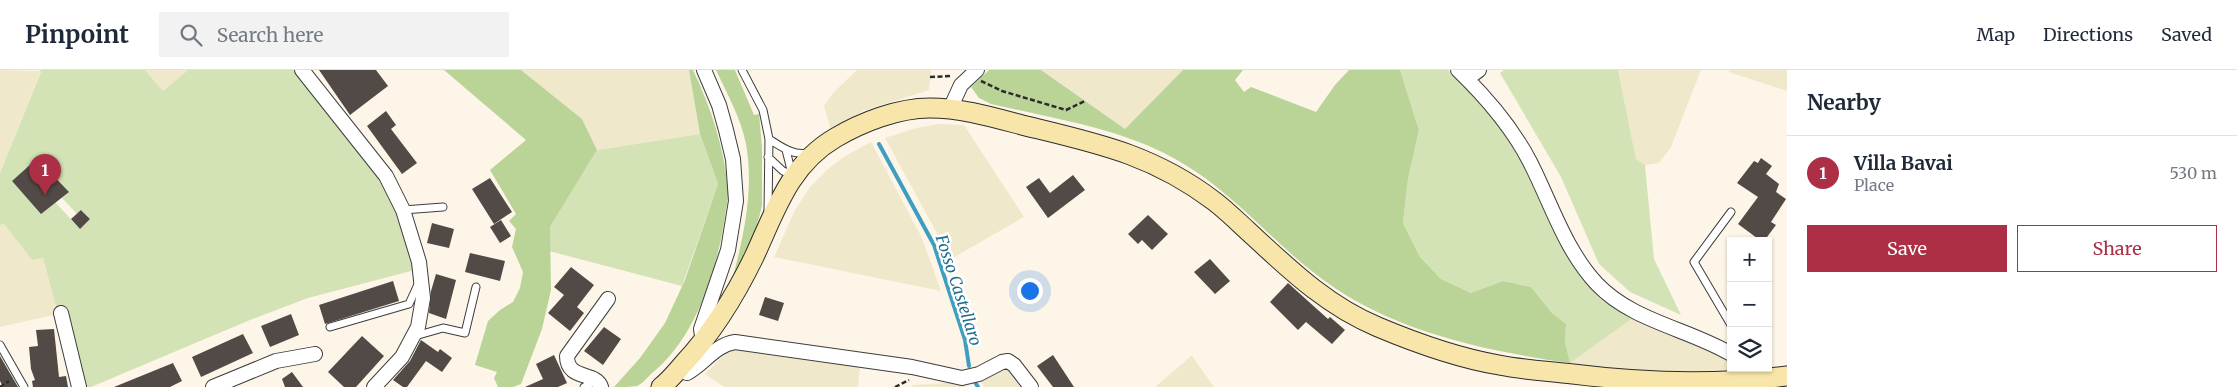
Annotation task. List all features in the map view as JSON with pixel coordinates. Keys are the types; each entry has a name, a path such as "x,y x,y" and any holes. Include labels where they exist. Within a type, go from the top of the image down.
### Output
{"main road":[{"path":"661,387 703,343 728,308 782,193 793,175 815,151 833,138 877,119 927,108 950,109 1108,146 1148,160 1176,175 1216,202 1306,284 1341,309 1375,326 1424,345 1497,365 1592,382 1668,382 1742,374 1787,376"}],"street":[{"path":"703,343 701,329 728,250 736,201 732,159 726,130 719,105 704,70"},
{"path":"1479,70 1462,74 1498,113 1519,145 1529,161 1577,260 1597,285 1615,300 1636,311 1727,352"},
{"path":"950,109 961,85 974,73"},
{"path":"306,75 386,176 403,210 414,241 422,279 423,298 414,336 402,357 374,387"},
{"path":"599,384 576,372 567,362 567,356 608,299"},
{"path":"62,313 78,387"},
{"path":"678,369 686,373 696,368 726,343 735,342 912,368 962,378 979,374 1002,362 1008,362 1014,365 1031,387"},
{"path":"212,387 276,361 315,354"}],"lane":[{"path":"742,70 763,110 769,139 768,225"},
{"path":"769,139 786,150 802,154 815,151"},
{"path":"786,150 793,175"},
{"path":"768,157 783,171 793,175"},
{"path":"403,210 443,207"},
{"path":"1727,317 1694,262 1731,212"},
{"path":"330,327 403,307 412,301 417,282 422,279"},
{"path":"414,336 443,328 465,333 476,287"},
{"path":"0,345 24,387"},
{"path":"584,387 599,384"}],"path":[{"path":"930,77 974,73 1002,91 1066,110 1086,101"}],"shaded area":[{"path":"0,70 41,71 0,173"},
{"path":"145,70 188,70 163,91"},
{"path":"521,70 689,70 700,134 597,150 582,119"},
{"path":"857,70 931,70 929,90 863,111 831,130 824,106 833,93"},
{"path":"1041,70 1183,70 1125,129"},
{"path":"1618,70 1701,70 1671,147 1659,163 1645,165 1636,159"},
{"path":"1729,70 1787,70 1787,91 1729,72"},
{"path":"940,124 964,125 1024,217 951,259 885,138 916,128"},
{"path":"871,142 922,238 941,291 774,257 795,210 810,187 829,168 847,155"},
{"path":"4,224 32,260 43,258 58,314 0,327 0,225"},
{"path":"1633,318 1727,360 1727,370 1687,373 1609,368 1570,363"},
{"path":"735,347 860,366 858,387 724,387 705,374 729,350"},
{"path":"1191,356 1214,387 1155,387"},
{"path":"1010,368 1024,387 984,387 980,379"},
{"path":"963,382 965,387 910,387 913,385"}],"green space":[{"path":"40,70 145,70 163,91 188,70 294,70 368,161 387,190 403,225 415,270 308,298 250,320 91,387 82,387 58,314 43,258 32,260 4,224 0,225 0,173 41,72","holes":["32,163 43,175 49,170 69,192 62,198 77,214 82,210 90,219 80,229 55,202 41,213 12,181"]},
{"path":"444,70 521,70 582,119 597,150 550,227 551,290 542,329 521,384 513,387 498,387 494,378 497,372 475,365 488,321 513,302 520,288 523,272 512,247 516,229 509,221 516,214 490,170 526,140"},
{"path":"689,70 693,70 706,99 720,143 726,173 728,199 716,259 710,281 692,323 667,359 639,385 614,387 640,358 665,323 685,280 718,184 700,134"},
{"path":"716,70 735,70 754,115 759,114 762,147 762,205 760,215 750,244 732,280 744,230 748,196 748,161 741,125"},
{"path":"989,70 1041,70 1125,129 1183,70 1243,70 1235,80 1244,92 1251,87 1316,112 1335,85 1349,70 1400,70 1419,130 1408,179 1403,223 1420,257 1441,279 1471,293 1503,281 1531,287 1552,313 1566,324 1565,342 1570,363 1468,344 1402,323 1371,309 1341,292 1313,272 1217,187 1182,163 1160,151 1114,133 991,104 979,98 971,87"},
{"path":"1400,70 1448,70 1490,110 1531,179 1566,254 1598,297 1633,318 1570,363 1565,342 1566,324 1552,313 1531,287 1503,281 1471,293 1441,279 1420,257 1403,223 1408,179 1419,130"},
{"path":"1504,70 1618,70 1636,159 1645,165 1654,259 1681,315 1630,292 1599,264 1561,177 1500,73"},
{"path":"700,134 718,184 682,286 549,251 550,227 597,150"}],"building":[{"path":"319,70 376,70 388,86 350,115"},
{"path":"386,111 396,125 391,129 417,163 402,174 367,126"},
{"path":"1761,158 1772,166 1766,174 1779,184 1776,192 1786,199 1771,222 1776,225 1767,237 1756,237 1738,224 1758,197 1737,183 1754,161 1758,163"},
{"path":"32,163 43,175 48,170 69,192 41,214 12,181"},
{"path":"1073,175 1085,190 1048,218 1026,187 1039,178 1050,193"},
{"path":"490,178 512,212 494,224 472,189"},
{"path":"81,210 90,219 80,229 71,219"},
{"path":"1148,215 1168,234 1152,250 1142,240 1138,244 1128,234"},
{"path":"501,220 511,236 500,243 490,227"},
{"path":"432,223 454,229 449,248 427,243"},
{"path":"470,253 505,261 500,281 465,272"},
{"path":"1210,259 1230,281 1215,294 1194,272"},
{"path":"571,267 594,285 577,307 584,313 570,331 548,313 564,295 554,287"},
{"path":"436,274 456,280 446,319 429,313 431,291"},
{"path":"393,281 399,301 325,324 319,305"},
{"path":"1288,283 1328,319 1330,317 1345,330 1332,344 1306,322 1298,330 1270,302"},
{"path":"765,297 784,303 778,321 759,315"},
{"path":"291,314 299,335 270,347 261,326"},
{"path":"604,327 621,339 603,365 584,351"},
{"path":"54,329 59,377 66,376 68,387 33,387 32,381 35,380 31,369 29,347 38,346 36,330"},
{"path":"243,334 253,353 201,377 192,357"},
{"path":"362,336 384,356 356,387 344,387 328,372"},
{"path":"421,340 438,352 440,349 452,358 442,372 426,361 407,387 403,387 393,380 410,361"},
{"path":"554,355 567,383 558,387 525,387 543,379 536,364"},
{"path":"1053,355 1074,387 1053,387 1037,366"},
{"path":"0,356 18,387 3,387 0,381"},
{"path":"173,363 182,381 170,387 114,387"},
{"path":"292,372 303,387 285,387 282,379"}],"waterway":[{"name":"Fosso Castellaro","path":"879,144 934,245 965,340 969,366"},
{"name":"Fosso Castellaro","path":"975,382 978,387"}],"place":[{"name":"Villa Bavai","path":"45,195"}]}
